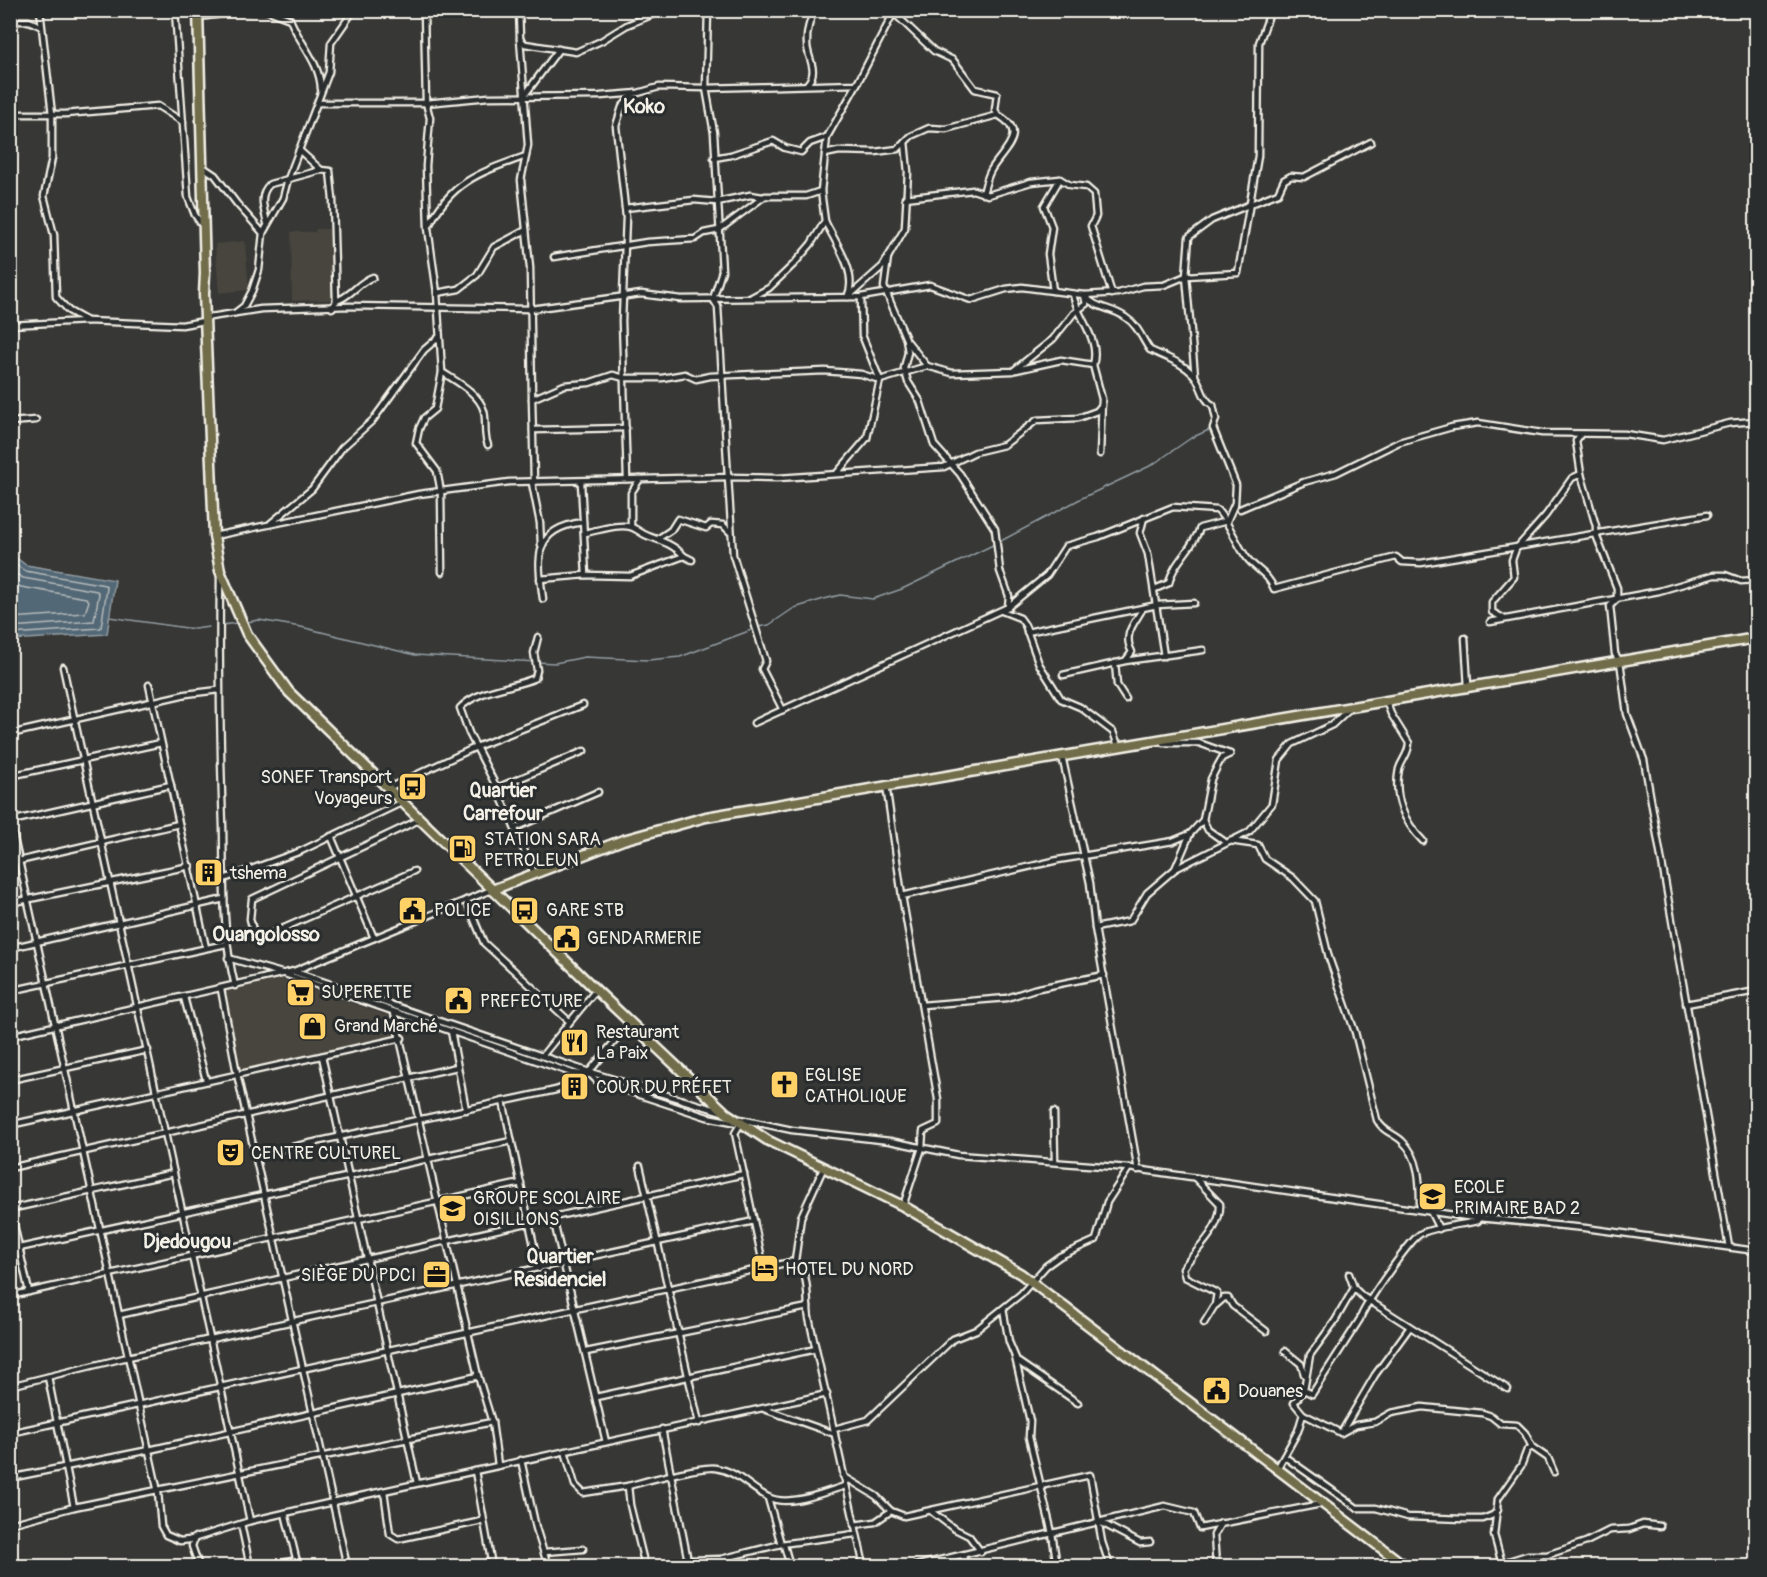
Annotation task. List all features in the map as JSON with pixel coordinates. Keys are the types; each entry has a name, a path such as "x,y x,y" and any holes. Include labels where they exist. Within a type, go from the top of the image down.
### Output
{"highway":[{"path":"198,14 203,167 204,319 214,536 220,571 248,634 289,692 630,1023 729,1115 741,1124 823,1169 903,1206 1033,1282 1405,1566"},
{"path":"492,890 623,840 683,822 1118,745 1756,638"}],"street":[{"path":"40,10 40,26 52,114 52,158 44,196 54,235 56,297 69,311 87,321"},
{"path":"175,10 188,197 195,215 204,228"},
{"path":"198,14 256,10"},
{"path":"266,10 290,19 313,62 320,79 321,92"},
{"path":"233,314 244,306 252,291 259,270 263,232 283,198 287,181 318,103 329,72 331,43 354,10"},
{"path":"424,10 426,103 430,118 426,166 428,228 437,293 438,338 442,372 435,409 422,423 416,443 437,471 441,492 442,572"},
{"path":"519,10 528,145 521,180 531,309 533,482 540,524 540,579 543,598"},
{"path":"520,39 525,44 536,48 576,52 588,49 627,25 663,10"},
{"path":"708,10 706,88 712,117 722,271 713,299 718,307 730,532 740,580 766,661 762,669 783,710"},
{"path":"807,85 812,79 813,60 807,48 806,36 813,10"},
{"path":"10,325 87,321 182,325 261,309 438,306 531,309 641,294 681,299 861,297 930,285 971,300 1006,289 1040,288 1084,295 1112,294 1143,285 1164,285 1186,276 1238,273 1258,156 1258,43 1271,10"},
{"path":"847,297 852,287 844,257 825,221 821,191 827,137 894,12 934,51 953,60 975,89 997,94 995,110 998,115 1006,119 1012,129 1012,143 989,173 983,194"},
{"path":"10,21 29,21 40,26"},
{"path":"524,96 559,49"},
{"path":"318,103 426,103 524,96 636,93 659,87 857,84"},
{"path":"627,479 623,296 625,208 621,162 616,143 616,126 622,107 636,93"},
{"path":"10,114 52,114 158,106 183,122"},
{"path":"825,154 839,150 875,152 898,149 905,142 929,128 946,129 998,115"},
{"path":"714,158 731,155 773,141 785,148 801,152 810,143 827,137"},
{"path":"847,297 874,275 905,228 908,172 905,142"},
{"path":"1227,521 1235,502 1236,485 1213,428 1216,418 1213,405 1206,402 1195,376 1186,276 1189,237 1212,220 1251,206 1258,199 1278,193 1284,180 1291,176 1304,177 1371,142"},
{"path":"299,150 321,170"},
{"path":"428,228 439,206 453,189 481,174 526,156"},
{"path":"203,167 215,175 237,204 263,232"},
{"path":"267,224 262,195 270,184 321,170 330,171 333,190 336,301 332,308"},
{"path":"905,198 973,190 988,195 1031,182 1060,179 1070,185 1086,187 1094,194 1096,216 1091,226 1112,294"},
{"path":"1053,291 1048,254 1052,227 1044,206 1060,179"},
{"path":"625,208 694,200 717,202 750,195 806,196 821,191"},
{"path":"554,257 625,248 647,242 694,239 704,233 719,230 763,197"},
{"path":"750,298 769,288 794,264 811,244 825,221"},
{"path":"437,293 459,289 477,274 494,247 526,230"},
{"path":"888,256 884,287 906,339 908,382 920,400 934,445 953,464 995,529 1000,571 1009,596 1008,607"},
{"path":"336,301 345,298 357,284 373,277"},
{"path":"1073,294 1075,305 1096,354 1093,365 1102,405 1100,454"},
{"path":"1084,295 1091,304 1125,317 1144,336 1150,350 1182,364 1195,376"},
{"path":"1013,370 1053,339 1086,304 1084,295"},
{"path":"837,472 867,438 880,380 862,335 861,297"},
{"path":"271,524 312,489 342,448 373,420 424,350 438,338"},
{"path":"906,339 927,366"},
{"path":"532,399 564,385 589,383 613,375 624,378 663,378 685,374 696,379 825,371 861,374 880,380 927,366 952,373 1013,370 1062,360 1093,365"},
{"path":"442,372 477,397 484,411 485,438 488,445"},
{"path":"214,536 441,492 508,483 728,477 778,478 837,472 934,469 953,464 975,452 1004,445 1037,420 1078,418 1097,411 1102,405"},
{"path":"10,422 36,420"},
{"path":"1240,509 1304,482 1336,473 1399,442 1452,427 1478,423 1542,433 1625,434 1663,440 1684,437 1730,423 1756,421"},
{"path":"533,430 626,428"},
{"path":"1580,435 1576,441 1581,474 1596,526 1596,535 1617,588 1617,599 1610,606 1615,654 1620,661 1627,714 1644,760 1729,1247"},
{"path":"1505,619 1492,612 1492,602 1514,577 1512,560 1515,549 1546,515 1572,478 1581,474"},
{"path":"631,527 631,493 640,479"},
{"path":"581,482 586,575"},
{"path":"754,723 1008,607 1047,575 1065,546 1098,537 1173,507 1200,507 1217,510 1227,521 1245,555 1267,574 1274,589 1396,557 1402,562 1421,563 1707,515"},
{"path":"1144,518 1140,533 1148,554 1155,589 1164,656"},
{"path":"659,538 671,530 678,519 706,528 711,524 723,525 730,532"},
{"path":"1155,589 1168,582 1170,570 1187,554 1200,528 1227,521"},
{"path":"541,546 549,534 560,526 584,522"},
{"path":"584,533 619,526 631,527 646,536 659,538 692,560"},
{"path":"540,579 639,574 684,556"},
{"path":"220,571 219,690 224,899 226,944 236,986"},
{"path":"1490,622 1659,591 1714,575 1725,575 1741,581 1756,580"},
{"path":"1027,632 1157,605 1194,603"},
{"path":"1125,661 1132,652 1129,645 1130,628 1143,608"},
{"path":"1002,610 1020,618 1039,664 1059,696 1080,707 1113,732 1118,745"},
{"path":"534,873 497,788 460,714 460,708 465,702 489,692 535,678 537,670 534,653 538,637"},
{"path":"1465,638 1468,687"},
{"path":"1063,675 1125,661 1203,650"},
{"path":"1115,663 1117,685 1126,699"},
{"path":"63,667 250,1521"},
{"path":"149,685 206,948"},
{"path":"10,734 153,702 219,690"},
{"path":"1386,701 1390,714 1409,743 1399,769 1401,812 1406,822 1423,841"},
{"path":"388,788 477,747 583,705"},
{"path":"1095,928 1130,921 1148,893 1175,869 1249,832 1272,804 1279,760 1292,744 1332,725 1351,707"},
{"path":"1155,740 1163,743 1199,743 1230,754 1222,758 1211,779 1203,820 1190,834 1175,869"},
{"path":"10,776 161,742"},
{"path":"497,788 584,750"},
{"path":"1062,756 1084,855 1138,1170"},
{"path":"171,785 11,820 36,943 158,1492 160,1526 166,1535 180,1541 250,1521 333,1502 827,1394"},
{"path":"886,785 902,896 933,1059 939,1124 922,1131 922,1148 903,1206"},
{"path":"515,828 598,792"},
{"path":"224,879 262,868 403,802"},
{"path":"414,871 261,938 254,934 250,919 252,899 420,819"},
{"path":"1203,820 1208,830 1228,842 1258,845 1265,859 1293,878 1315,901 1331,965 1355,1032 1377,1120 1384,1130 1404,1143 1416,1164 1420,1175 1420,1209"},
{"path":"19,861 180,824"},
{"path":"902,896 1084,855 1173,841 1190,834"},
{"path":"331,836 374,938"},
{"path":"10,903 190,866"},
{"path":"10,1036 56,1028 285,974 492,890"},
{"path":"10,948 224,899"},
{"path":"466,900 484,943 569,1021"},
{"path":"10,992 226,944"},
{"path":"228,958 285,974 451,1033 591,1075 597,1081 714,1119 741,1124 735,1133 764,1268"},
{"path":"294,971 542,1056 582,1073 589,1072 729,1115 792,1130 966,1156 1129,1168 1483,1219 1585,1228 1756,1251"},
{"path":"922,1005 1007,998 1034,989 1104,975"},
{"path":"221,989 237,1074 347,1566"},
{"path":"542,1056 596,990"},
{"path":"1686,1004 1756,991"},
{"path":"184,997 206,1080"},
{"path":"394,1013 402,1038 478,1376 492,1422 498,1465"},
{"path":"589,1072 630,1023"},
{"path":"450,1025 466,1110"},
{"path":"10,1125 402,1038"},
{"path":"10,1080 147,1050"},
{"path":"321,1056 417,1483"},
{"path":"10,1168 457,1067"},
{"path":"255,1155 567,1087 582,1073"},
{"path":"503,1101 539,1269"},
{"path":"1054,1112 1054,1161"},
{"path":"10,1250 511,1141"},
{"path":"640,1166 649,1195 681,1334 699,1423"},
{"path":"763,1408 835,1431 868,1420 953,1339 976,1330 1003,1309 1059,1256 1096,1239 1107,1202 1129,1168"},
{"path":"795,1261 801,1217 823,1169"},
{"path":"29,1292 11,1208 174,1173"},
{"path":"119,1315 744,1174"},
{"path":"1195,1178 1220,1204 1220,1216 1213,1232 1184,1268 1185,1276 1217,1293 1215,1305"},
{"path":"10,1296 521,1182"},
{"path":"1430,1211 1439,1229"},
{"path":"554,1218 606,1442"},
{"path":"1304,1390 1312,1394 1360,1319 1362,1312 1372,1302 1386,1275 1417,1237 1424,1232 1483,1219"},
{"path":"10,1386 128,1357 377,1305 754,1221"},
{"path":"10,1433 795,1261"},
{"path":"795,1261 803,1269 809,1294 808,1307 816,1349 855,1534 864,1566"},
{"path":"1349,1274 1353,1288 1372,1302 1508,1389"},
{"path":"1341,1433 1303,1414 1294,1403 1304,1390 1310,1355 1335,1321 1353,1288"},
{"path":"1204,1323 1215,1305 1224,1298 1228,1298 1233,1306 1266,1331"},
{"path":"586,1352 808,1307"},
{"path":"1003,1309 1030,1421 1029,1437 1052,1533 1057,1566"},
{"path":"1341,1433 1375,1376 1410,1327"},
{"path":"596,1397 690,1378 717,1368 734,1368 816,1349"},
{"path":"1285,1351 1301,1364 1305,1382"},
{"path":"1015,1357 1078,1403"},
{"path":"10,1478 149,1450 478,1376"},
{"path":"48,1377 74,1507"},
{"path":"1341,1433 1356,1425 1375,1422 1391,1413 1427,1406 1482,1413 1491,1416 1501,1424 1516,1425 1525,1433 1532,1447 1548,1458 1554,1472"},
{"path":"1277,1469 1299,1431 1303,1414"},
{"path":"10,1524 74,1507 158,1492 240,1472 492,1422"},
{"path":"662,1430 688,1565 783,1545 855,1534"},
{"path":"1532,1447 1527,1450 1521,1466 1498,1499 1494,1535 1503,1565 1528,1555 1547,1555 1586,1542 1610,1530 1629,1529 1643,1524 1660,1526"},
{"path":"565,1451 575,1485 583,1493 628,1486 715,1467 741,1477 768,1498 790,1566"},
{"path":"1285,1457 1357,1508 1376,1508 1408,1517 1464,1519 1483,1519 1498,1510"},
{"path":"521,1460 548,1566"},
{"path":"475,1471 482,1521 492,1566"},
{"path":"843,1476 876,1496 891,1511 904,1516 932,1512 1090,1475 1098,1521 1110,1566"},
{"path":"628,1486 630,1505 645,1566"},
{"path":"768,1498 798,1498 845,1486"},
{"path":"384,1491 389,1529 393,1537 402,1539 482,1521"},
{"path":"915,1566 1165,1506 1194,1513 1200,1528 1221,1522 1323,1504"},
{"path":"854,1525 875,1522 891,1511"},
{"path":"932,1512 953,1528 965,1533 981,1552"},
{"path":"285,1513 298,1566"},
{"path":"1098,1521 1140,1543 1150,1542"},
{"path":"1216,1566 1215,1535 1221,1522"},
{"path":"241,1524 250,1566"},
{"path":"195,1537 192,1546 199,1566"},
{"path":"544,1552 583,1549"},
{"path":"963,1556 966,1566"},
{"path":"268,1566 297,1560"}],"shaded area":[{"path":"316,229 333,229 333,300 292,301 291,230 292,232 315,232"},
{"path":"245,241 249,290 219,293 215,244"},
{"name":"Grand Marché","path":"282,979 392,1017 398,1036 240,1071 224,991"}],"water":[{"path":"11,554 26,565 115,580 107,634 11,640"}],"waterway":[{"path":"999,542 1082,498 1152,465 1191,438 1211,429"},
{"path":"758,627 769,625 794,608 824,599 840,595 873,599 902,589 995,544"},
{"path":"109,617 194,629 209,627"},
{"path":"247,622 259,620 301,627 415,655 555,663 585,657 648,660 680,657 754,629"},
{"path":"222,625 237,623"}],"place":[{"name":"SONEF Transport Voyageurs","path":"413,787"},
{"name":"STATION SARA PETROLEUN","path":"463,849"},
{"name":"tshema","path":"209,873"},
{"name":"POLICE","path":"413,910"},
{"name":"GARE STB","path":"525,910"},
{"name":"GENDARMERIE","path":"566,938"},
{"name":"SUPERETTE","path":"300,992"},
{"name":"PREFECTURE","path":"459,1001"},
{"name":"Grand Marché","path":"313,1026"},
{"name":"Restaurant La Paix","path":"575,1042"},
{"name":"EGLISE CATHOLIQUE","path":"784,1085"},
{"name":"COUR DU PRÉFET","path":"575,1087"},
{"name":"CENTRE CULTUREL","path":"230,1153"},
{"name":"ECOLE PRIMAIRE BAD 2","path":"1433,1197"},
{"name":"GROUPE SCOLAIRE OISILLONS","path":"452,1208"},
{"name":"HOTEL DU NORD","path":"764,1269"},
{"name":"SIÈGE DU PDCI","path":"437,1275"},
{"name":"Douanes","path":"1217,1391"}],"district":[{"name":"Koko","path":"644,106"},
{"name":"Quartier Carrefour","path":"503,802"},
{"name":"Ouangolosso","path":"266,934"},
{"name":"Djedougou","path":"187,1241"},
{"name":"Quartier Residenciel","path":"560,1268"}]}
